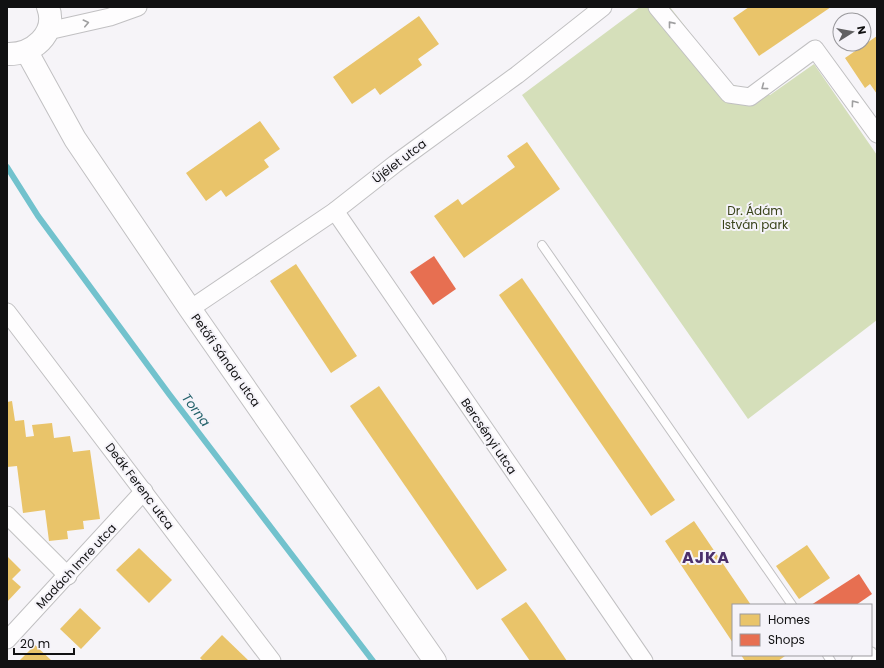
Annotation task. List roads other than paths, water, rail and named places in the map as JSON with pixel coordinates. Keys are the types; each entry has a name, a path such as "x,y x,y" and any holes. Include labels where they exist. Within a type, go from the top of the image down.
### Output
{"main road":[{"path":"48,7 50,13 48,31"},
{"name":"Petőfi Sándor utca","path":"48,31 40,44 12,54 76,139 190,309 435,661"}],"street":[{"path":"48,31 110,17 138,7"},
{"name":"Újélet utca","path":"190,309 335,210 394,164 517,75 603,7"},
{"path":"657,7 729,94 750,98 815,49 877,134"},
{"name":"Bercsényi utca","path":"335,210 644,661"},
{"name":"Deák Ferenc utca","path":"7,312 272,661"},
{"name":"Madách Imre utca","path":"7,640 68,576 144,491"},
{"path":"7,515 68,576"}],"lane":[{"path":"542,245 791,604"}],"waterway":[{"name":"Torna","path":"7,167 38,216 169,394 373,661"}],"district":[{"name":"AJKA","path":"706,557"}],"park label":[{"name":"Dr. Ádám István park","path":"755,217"}]}
